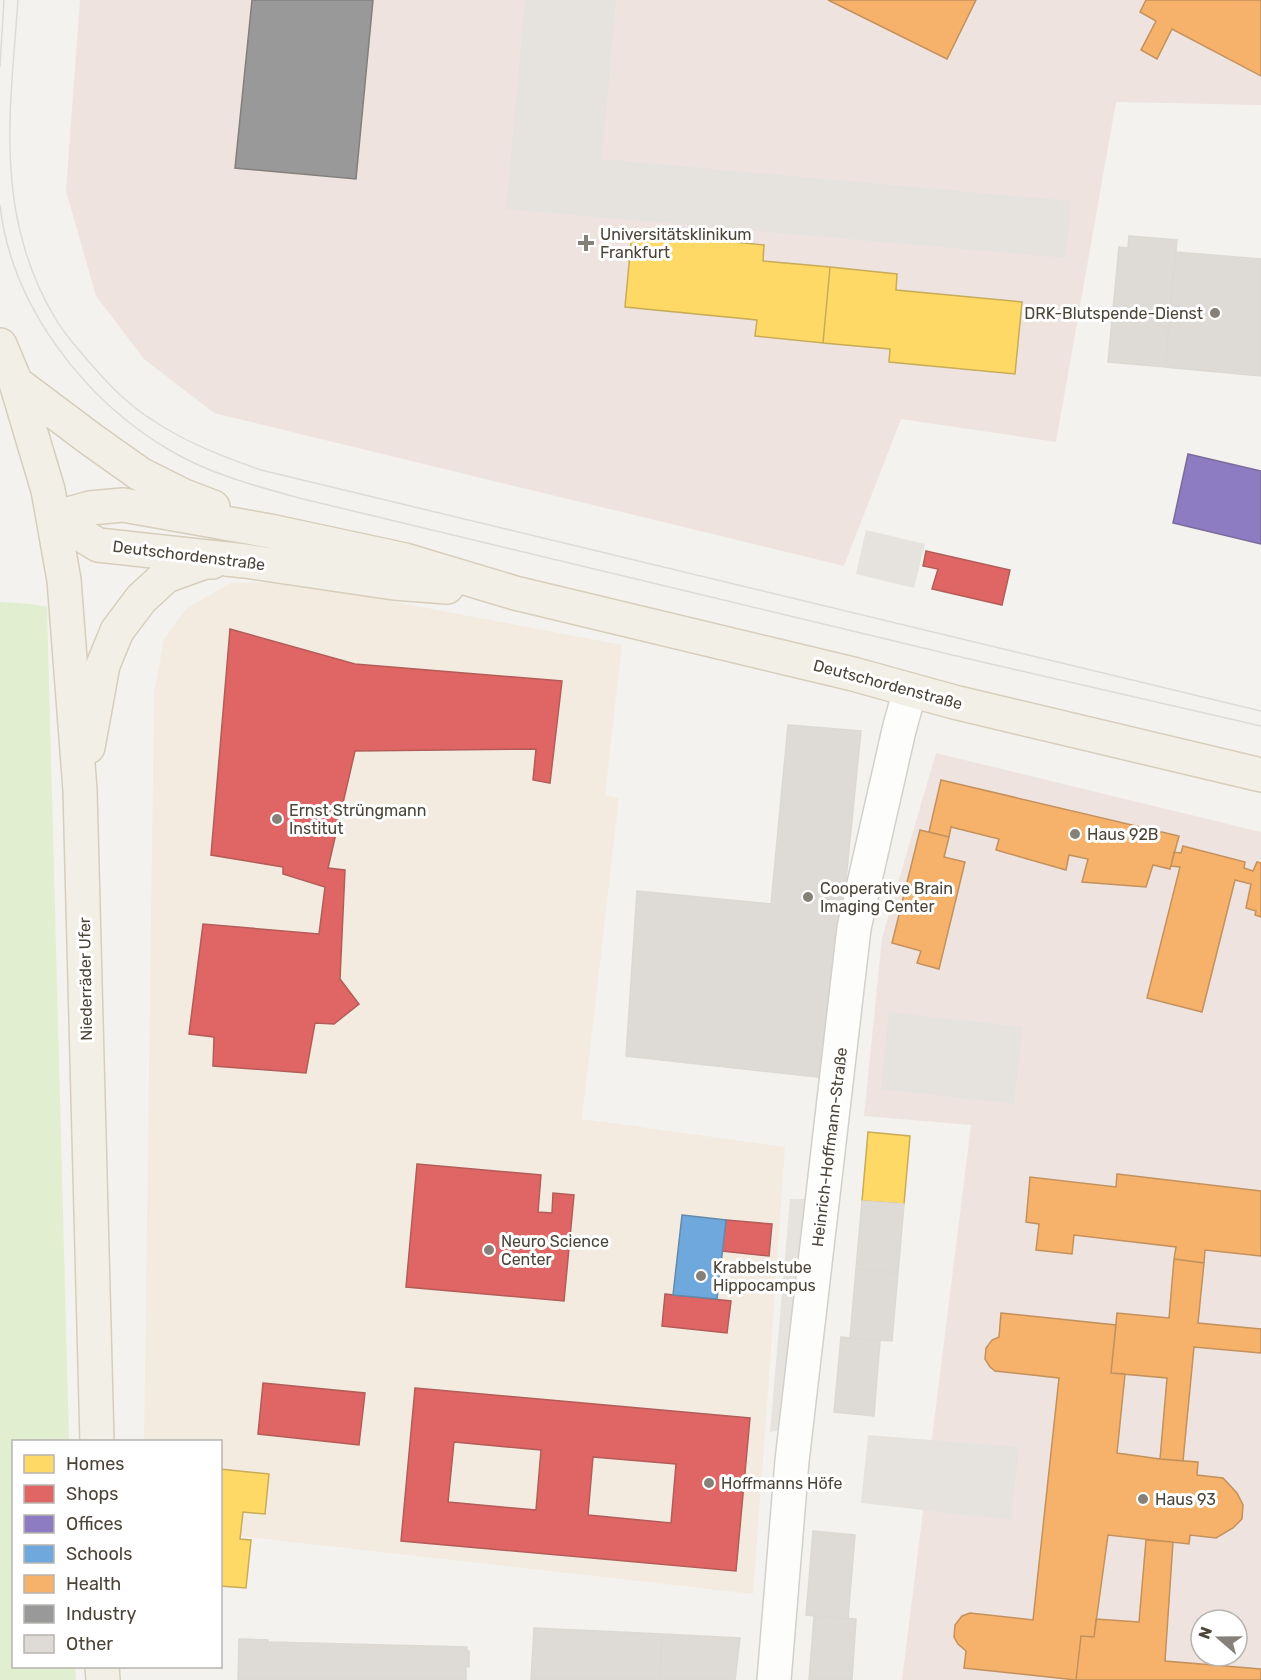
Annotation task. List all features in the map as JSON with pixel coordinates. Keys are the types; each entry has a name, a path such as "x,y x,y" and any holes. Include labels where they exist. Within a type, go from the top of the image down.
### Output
{"main road":[{"name":"Niederräder Ufer","path":"0,345 16,383 48,490 64,580 80,790 97,1440"},
{"path":"16,383 140,474 184,496 270,531"},
{"name":"Deutschordenstraße","path":"54,519 90,508 123,506 270,531 405,560 515,593 1261,775"},
{"name":"Deutschordenstraße","path":"54,519 98,545 245,561 394,583 515,593"},
{"path":"80,790 103,665 117,631 141,599 166,576 205,562 245,561"}],"street":[{"name":"Heinrich-Hoffmann-Straße","path":"774,1680 792,1461 854,928 910,690"}],"shaded area":[{"name":"Universitätsklinikum Frankfurt","path":"80,0 1261,0 1261,105 1116,102 1056,442 901,419 844,566 214,413 144,359 96,296 66,191"},
{"path":"525,0 616,0 602,159 1071,201 1066,258 506,209"},
{"path":"866,530 925,544 914,588 856,574"},
{"path":"290,582 622,645 605,795 619,798 582,1119 785,1147 753,1594 222,1534 222,1440 144,1440 154,693 164,639 186,609 230,583"},
{"path":"936,753 1261,832 1261,1680 902,1680 971,1125 864,1116 882,938"},
{"path":"889,1012 1023,1027 1014,1104 881,1089"},
{"path":"790,1199 813,1199 787,1429 770,1432"},
{"path":"868,1435 1019,1447 1011,1520 861,1503"}],"green space":[{"path":"0,602 47,607 69,1440 12,1440 12,1668 75,1668 76,1680 0,1680"}],"building: Homes":[{"path":"632,232 764,245 763,261 830,267 823,343 755,336 757,320 625,307"},
{"path":"830,267 897,274 896,290 1022,302 1015,374 889,362 890,349 823,343"},
{"path":"868,1132 910,1136 904,1204 862,1201"},
{"path":"222,1469 269,1474 265,1514 243,1512 240,1539 251,1540 246,1588 222,1586"}],"building: Shops":[{"path":"926,551 1010,570 1002,605 932,589 938,569 923,566"},
{"name":"Ernst Strüngmann Institut","path":"230,629 355,664 562,681 550,783 533,780 536,749 355,751 328,868 345,870 340,979 359,1004 334,1024 315,1023 306,1073 213,1066 214,1037 189,1034 203,924 319,934 325,887 283,874 283,867 211,855"},
{"name":"Neuro Science Center","path":"417,1164 541,1175 538,1212 552,1213 553,1193 574,1195 564,1301 406,1287"},
{"path":"726,1220 772,1224 769,1256 722,1251"},
{"path":"665,1294 731,1301 727,1333 662,1326"},
{"path":"263,1383 365,1393 359,1445 258,1434"},
{"name":"Hoffmanns Höfe","path":"415,1388 750,1418 736,1571 401,1541","holes":["454,1442 541,1450 536,1510 448,1502","593,1457 676,1464 671,1523 588,1515"]}],"building: Offices":[{"path":"1188,454 1261,471 1261,544 1173,523"}],"building: Schools":[{"path":"682,1215 726,1220 717,1299 673,1295"}],"building: Health":[{"path":"828,0 976,0 947,59"},
{"path":"1146,0 1261,0 1261,76 1172,29 1157,59 1141,50 1156,21 1140,12"},
{"name":"Haus 92B","path":"941,780 1179,836 1170,869 1153,865 1146,887 1082,882 1088,859 1069,855 1066,870 996,850 999,839 951,827 949,837 929,832"},
{"path":"920,830 949,837 944,857 965,862 939,969 917,963 921,951 892,943"},
{"path":"1183,846 1245,862 1244,868 1253,871 1257,862 1261,863 1261,917 1255,915 1256,911 1246,908 1251,884 1235,880 1202,1012 1147,998 1180,867 1171,866 1174,852 1181,853"},
{"path":"1117,1174 1261,1191 1261,1256 1205,1250 1204,1263 1174,1259 1176,1247 1074,1235 1072,1254 1036,1250 1039,1224 1026,1222 1030,1177 1116,1187"},
{"path":"1174,1259 1204,1263 1198,1323 1261,1329 1261,1353 1194,1347 1183,1461 1160,1459 1167,1378 1111,1373 1117,1313 1169,1318"},
{"name":"Haus 93","path":"1001,1313 1116,1325 1111,1373 1125,1374 1117,1453 1198,1462 1197,1475 1223,1478 1237,1493 1243,1505 1242,1519 1233,1528 1216,1538 1190,1535 1189,1544 1108,1535 1094,1637 1081,1636 1076,1680 964,1668 966,1651 954,1637 955,1625 962,1616 970,1613 1033,1620 1059,1378 995,1371 990,1367 985,1359 986,1348 992,1340 999,1337"},
{"path":"1146,1540 1173,1542 1165,1661 1189,1663 1189,1668 1261,1669 1261,1680 1076,1680 1081,1636 1094,1637 1096,1619 1139,1622"}],"building: Industry":[{"path":"252,0 373,0 356,179 235,168"}],"building: Other":[{"path":"1129,236 1177,240 1165,367 1108,362 1119,247 1128,248"},
{"name":"DRK-Blutspende-Dienst","path":"1175,252 1261,259 1261,376 1165,367"},
{"name":"Cooperative Brain Imaging Center","path":"788,725 861,731 826,1078 626,1056 637,891 771,904"},
{"path":"862,1201 904,1204 898,1273 856,1269"},
{"path":"856,1269 898,1273 892,1341 850,1338"},
{"path":"841,1337 880,1341 874,1416 834,1412"},
{"path":"813,1531 855,1535 848,1619 806,1615"},
{"path":"814,1616 856,1619 852,1680 809,1680"},
{"path":"534,1628 662,1634 660,1680 531,1680"},
{"path":"662,1634 740,1638 735,1680 660,1680"},
{"path":"239,1639 268,1640 268,1642 467,1647 469,1667 466,1666 466,1680 238,1680"}],"tram line":[{"path":"0,66 4,0"},
{"path":"18,0 11,91 10,159 17,217 31,268 56,320 78,349 123,397 143,414 179,436 261,470 1261,711"},
{"path":"0,205 7,243 19,279 36,314 57,347 82,378 110,406 139,430 171,451 201,466 234,479 299,498 965,658 1261,726"}],"place":[{"name":"Universitätsklinikum Frankfurt","path":"586,243"},
{"name":"DRK-Blutspende-Dienst","path":"1215,313"},
{"name":"Ernst Strüngmann Institut","path":"277,819"},
{"name":"Haus 92B","path":"1075,834"},
{"name":"Cooperative Brain Imaging Center","path":"808,897"},
{"name":"Neuro Science Center","path":"489,1250"},
{"name":"Krabbelstube Hippocampus","path":"701,1276"},
{"name":"Hoffmanns Höfe","path":"709,1483"},
{"name":"Haus 93","path":"1143,1499"}]}
